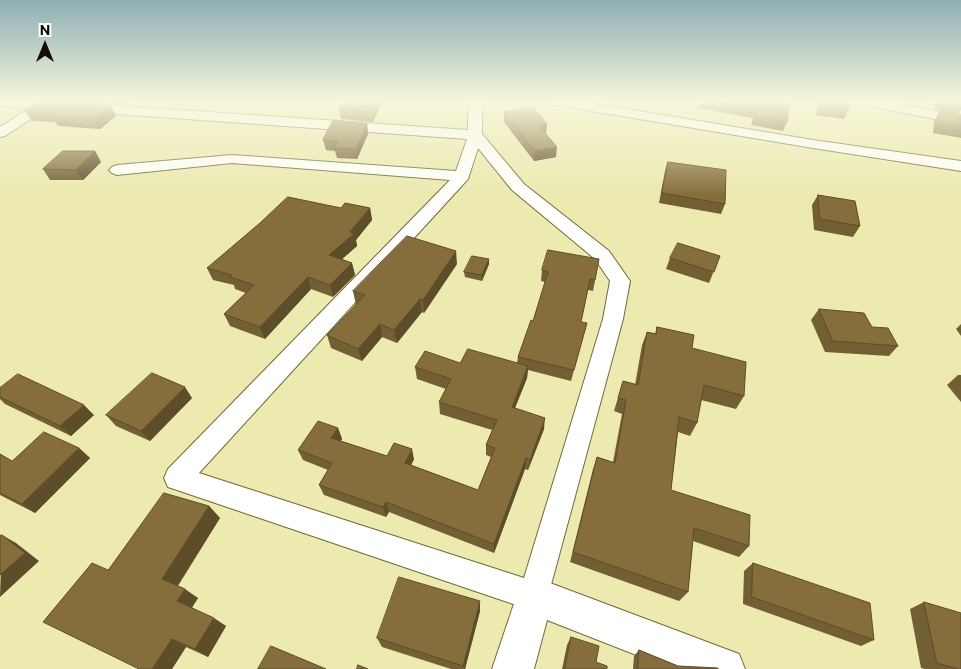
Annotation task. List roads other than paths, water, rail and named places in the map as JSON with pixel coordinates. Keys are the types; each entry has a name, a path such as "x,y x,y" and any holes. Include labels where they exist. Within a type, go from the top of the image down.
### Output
{"street":[{"path":"438,132 475,135 518,187 602,255 620,281 613,319 513,669"},
{"path":"745,132 961,166"},
{"path":"475,135 462,176 177,478 534,596 724,669"},
{"path":"116,170 232,160 462,176"}]}
